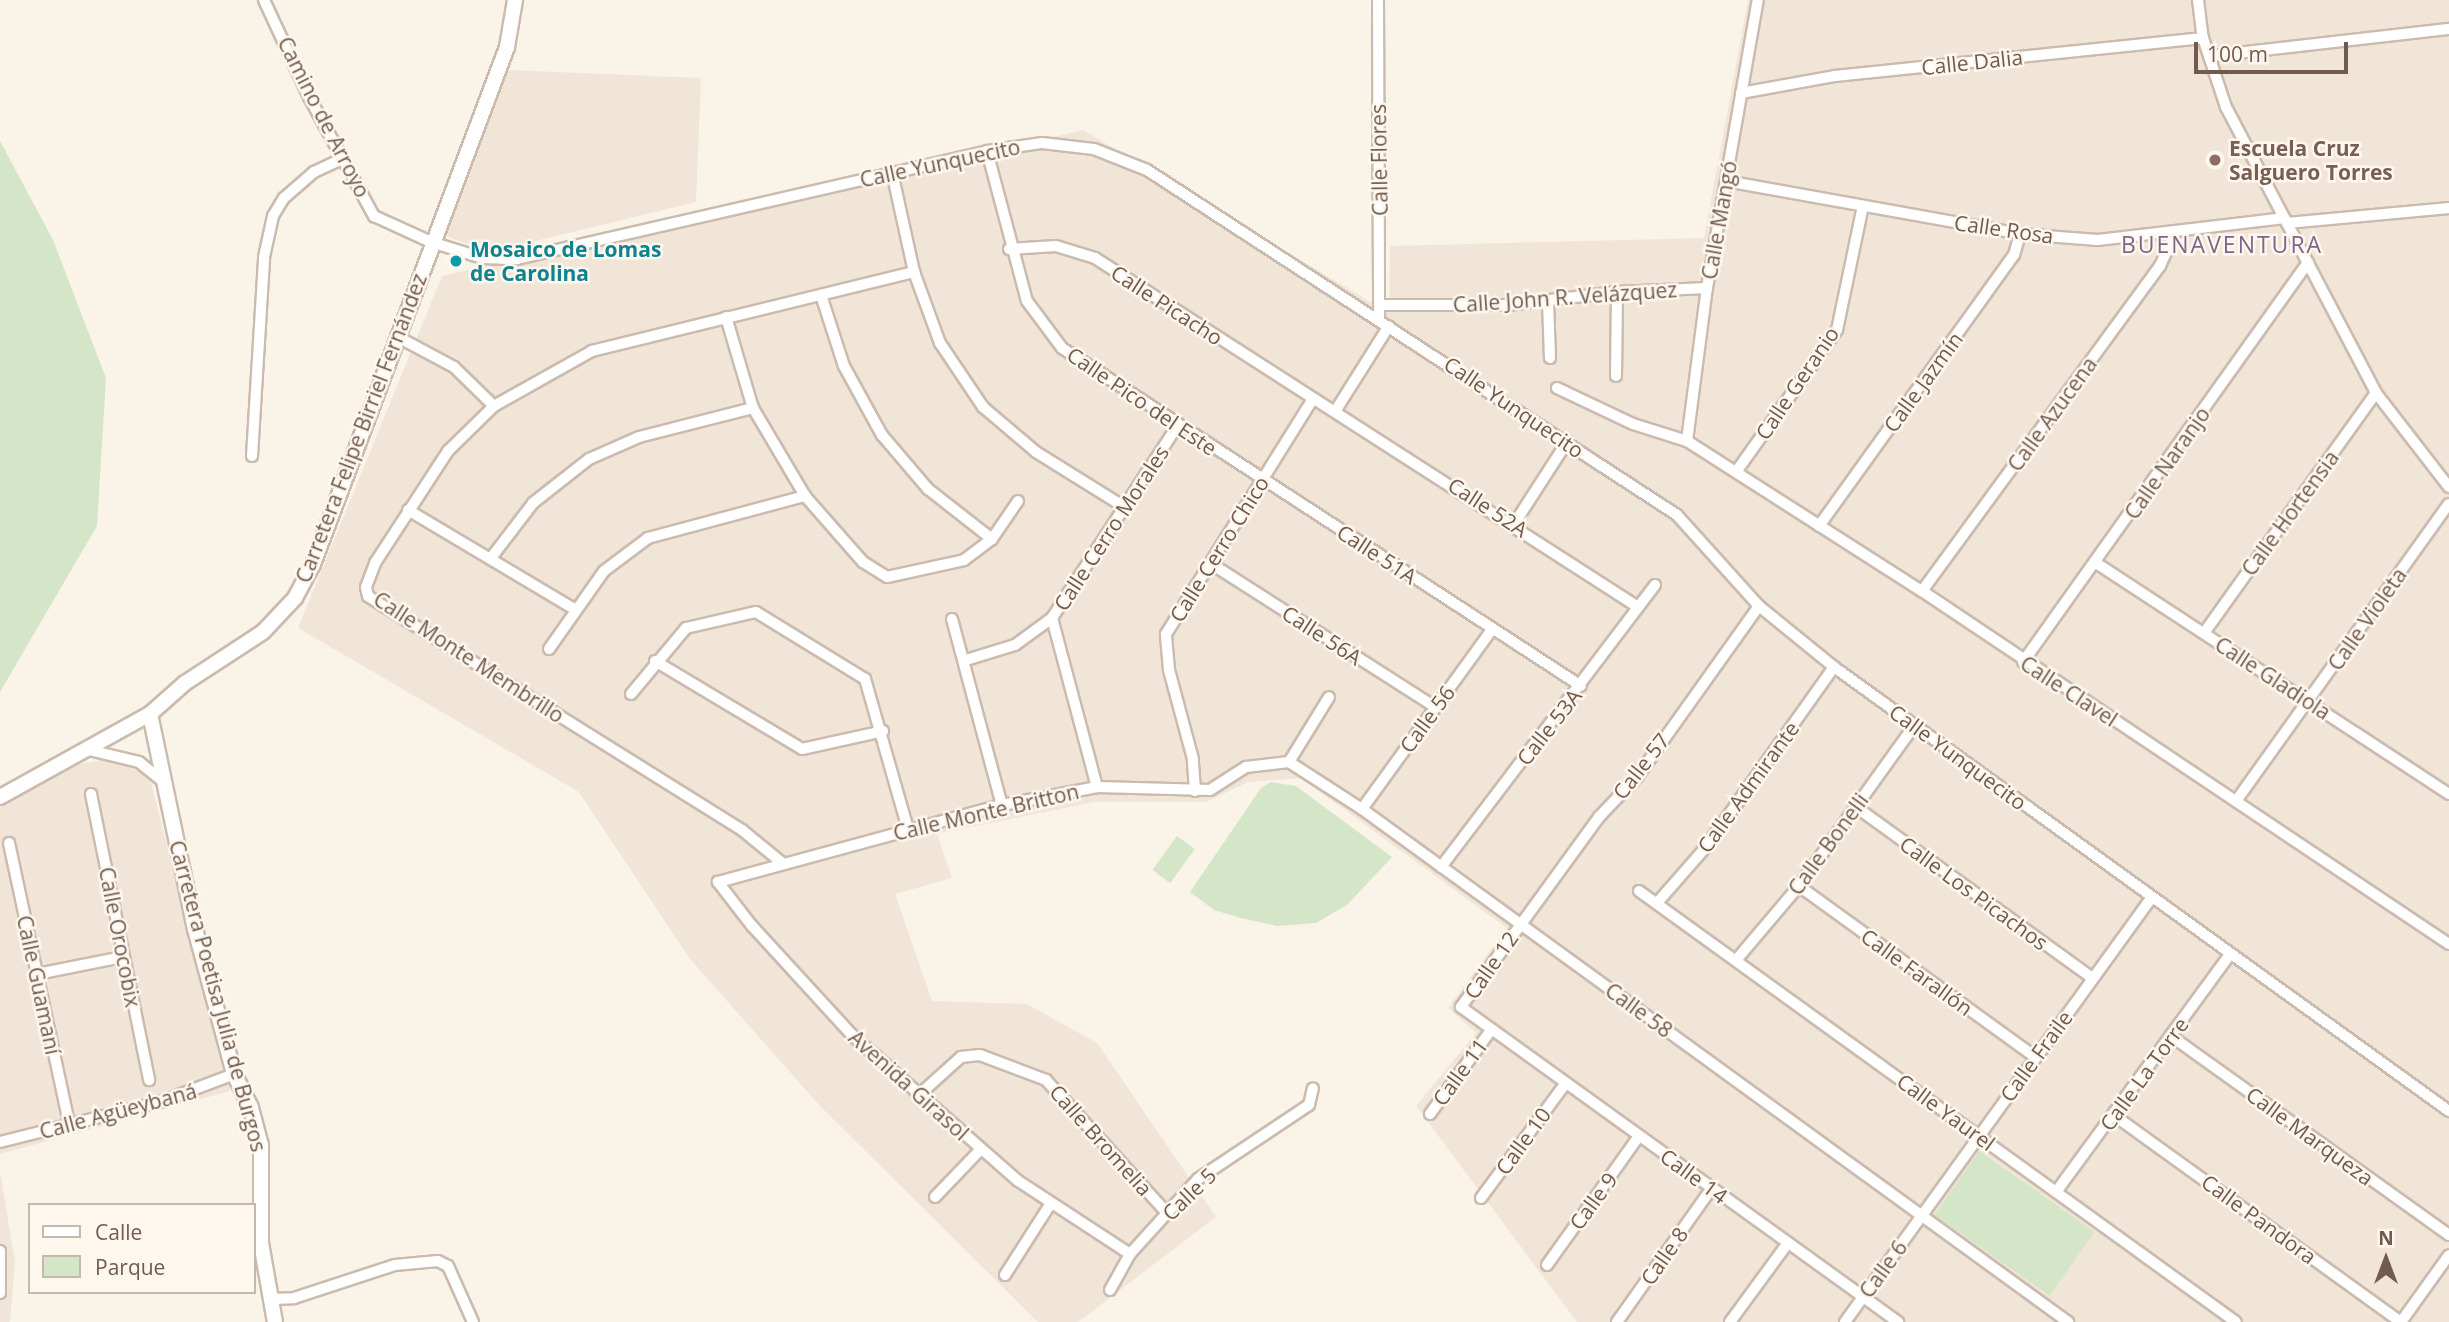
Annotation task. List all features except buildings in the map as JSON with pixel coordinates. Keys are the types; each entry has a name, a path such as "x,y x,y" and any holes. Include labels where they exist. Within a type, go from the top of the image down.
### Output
{"street":[{"name":"Camino de Arroyo","path":"264,0 342,159 374,216 431,242"},
{"name":"Carretera Felipe Birriel Fernández","path":"0,797 150,714 185,682 263,632 295,598 313,564 431,242 507,47 515,0"},
{"name":"Calle Flores","path":"1378,0 1379,319"},
{"name":"Calle Mangó","path":"1687,441 1707,288 1758,0"},
{"path":"2198,0 2203,38 2226,107 2376,393 2449,487"},
{"path":"2211,56 2449,29"},
{"name":"Calle Dalia","path":"1741,93 1835,76 2203,38"},
{"name":"Calle Yunquecito","path":"431,242 482,258 517,259 891,172 987,151 1042,143 1094,149 1147,170 1676,515 1759,606 1834,667 2449,1111"},
{"name":"Calle Pico del Este","path":"987,151 1009,249 1027,301 1062,348 1261,481"},
{"path":"252,456 264,257 273,216 284,198 314,172 342,159"},
{"path":"891,172 914,272 940,343 983,407 1036,452 1126,508"},
{"name":"Calle Rosa","path":"1726,181 2020,234 2098,240 2449,208"},
{"name":"Calle Geranio","path":"1736,472 1838,330 1863,206"},
{"name":"Calle Azucena","path":"1922,591 2160,266 2175,233"},
{"name":"Calle Jazmín","path":"1819,526 2014,255 2020,234"},
{"name":"Calle Picacho","path":"1009,249 1056,246 1095,258 1312,400 1336,410"},
{"name":"Calle Naranjo","path":"2023,662 2308,262"},
{"name":"Calle Monte Membrillo","path":"781,862 741,830 368,596 366,587 375,563 448,451 494,406 592,351 914,272"},
{"name":"Calle John R. Velázquez","path":"1381,305 1548,300 1617,292 1707,288"},
{"path":"1616,376 1617,292"},
{"path":"821,295 844,366 882,435 928,489 992,539"},
{"path":"1548,300 1550,358"},
{"path":"726,317 753,408 805,496 863,562 887,578 964,560 992,539 1018,501"},
{"path":"1336,410 1389,326"},
{"path":"396,336 454,367 494,406"},
{"name":"Calle Clavel","path":"1558,388 1633,424 1687,441 1922,591 2023,662 2449,943"},
{"name":"Calle Hortensia","path":"2204,633 2376,393"},
{"name":"Calle Cerro Chico","path":"1195,791 1193,759 1169,670 1166,634 1312,400"},
{"path":"491,558 533,503 589,459 639,437 753,408"},
{"name":"Calle 52A","path":"1336,410 1638,607"},
{"name":"Calle Cerro Morales","path":"966,660 1015,645 1052,618 1177,426"},
{"path":"1514,524 1567,442"},
{"name":"Calle 51A","path":"1261,481 1581,686"},
{"path":"550,649 574,609 604,571 648,538 805,496"},
{"name":"Calle Violeta","path":"2236,802 2449,504"},
{"path":"408,510 574,609"},
{"name":"Calle Gladiola","path":"2096,563 2449,794"},
{"name":"Calle 56A","path":"1210,564 1435,707"},
{"name":"Calle 53A","path":"1440,867 1581,686 1655,585"},
{"name":"Calle 57","path":"1520,924 1600,817 1637,777 1759,606"},
{"path":"631,694 655,661 686,628 756,612 865,679 883,731 908,829"},
{"path":"1052,618 1097,787"},
{"path":"952,619 966,660 1002,805"},
{"name":"Calle 56","path":"1362,809 1493,628"},
{"path":"655,661 802,749 883,731"},
{"name":"Calle Admirante","path":"1657,903 1706,847 1834,667"},
{"path":"1195,791 1210,790 1246,767 1289,762 1329,697"},
{"name":"Carretera Poetisa Julia de Burgos","path":"150,714 234,1074 251,1108 261,1145 261,1243 275,1322"},
{"name":"Calle Bonelli","path":"1737,959 1798,886 1914,726"},
{"path":"89,750 139,762 164,782"},
{"name":"Calle 58","path":"1289,762 1362,809 2068,1322"},
{"name":"Calle Monte Britton","path":"718,882 781,862 1002,805 1097,787 1195,791"},
{"name":"Calle Orocobix","path":"91,794 149,1080"},
{"name":"Calle Los Picachos","path":"1856,807 2092,978"},
{"name":"Calle Guamaní","path":"9,843 69,1127"},
{"name":"Avenida Girasol","path":"718,882 752,926 852,1035 981,1149 1051,1203 1130,1254"},
{"name":"Calle Farallón","path":"1798,886 2035,1057"},
{"name":"Calle Yaurel","path":"1639,891 1737,959 2236,1322"},
{"name":"Calle Fraile","path":"1921,1215 2151,897"},
{"name":"Calle 12","path":"1461,1007 1520,924"},
{"name":"Calle La Torre","path":"2056,1192 2115,1116 2230,954"},
{"path":"37,974 123,957"},
{"name":"Calle 14","path":"1461,1007 1898,1322"},
{"name":"Calle 11","path":"1430,1114 1491,1030"},
{"name":"Calle Marqueza","path":"2171,1036 2449,1235"},
{"name":"Calle Bromelia","path":"920,1094 961,1057 980,1055 1046,1080 1167,1213"},
{"name":"Calle Agüeybaná","path":"0,1142 69,1127 163,1101 234,1074"},
{"name":"Calle 10","path":"1481,1198 1565,1084"},
{"name":"Calle 5","path":"1110,1290 1130,1254 1198,1180 1308,1105 1313,1088"},
{"name":"Calle Pandora","path":"2115,1116 2401,1322"},
{"name":"Calle 9","path":"1547,1265 1639,1136"},
{"path":"935,1197 981,1149"},
{"name":"Calle 8","path":"1617,1322 1712,1189"},
{"path":"1005,1275 1051,1203"},
{"name":"Calle 6","path":"1845,1322 1921,1215"},
{"path":"1730,1322 1787,1244"},
{"path":"0,1251 0,1293"},
{"path":"2401,1322 2449,1255"},
{"path":"271,1298 294,1298 396,1265 438,1261 448,1266 473,1322"}],"shaded area":[{"path":"1748,0 2449,0 2449,1322 1577,1322 1416,1106 1476,1033 1448,1008 1507,928 1301,778 1248,782 1206,802 1094,802 937,834 952,878 895,894 932,1001 1027,1004 1097,1043 1216,1217 1078,1322 1038,1322 820,1106 690,959 579,792 298,628 442,276 1083,130 1389,313 1390,246 1704,238"},
{"path":"505,70 701,78 696,202 515,246 468,244 448,237 445,228"},
{"path":"103,760 129,766 150,779 230,1091 0,1154 0,805 80,764"},
{"path":"0,1171 15,1262 10,1322 0,1322"}],"green space":[{"path":"0,141 53,240 106,378 97,526 0,692"},
{"path":"1271,782 1296,786 1392,857 1347,905 1316,923 1277,926 1241,918 1214,910 1190,892 1261,788"},
{"path":"1177,836 1195,849 1170,883 1152,870"},
{"path":"1979,1151 2095,1232 2050,1296 1934,1215"}],"place":[{"name":"Escuela Cruz Salguero Torres","path":"2215,160"},
{"name":"Mosaico de Lomas de Carolina","path":"456,261"}],"district":[{"name":"BUENAVENTURA","path":"2222,244"}]}
